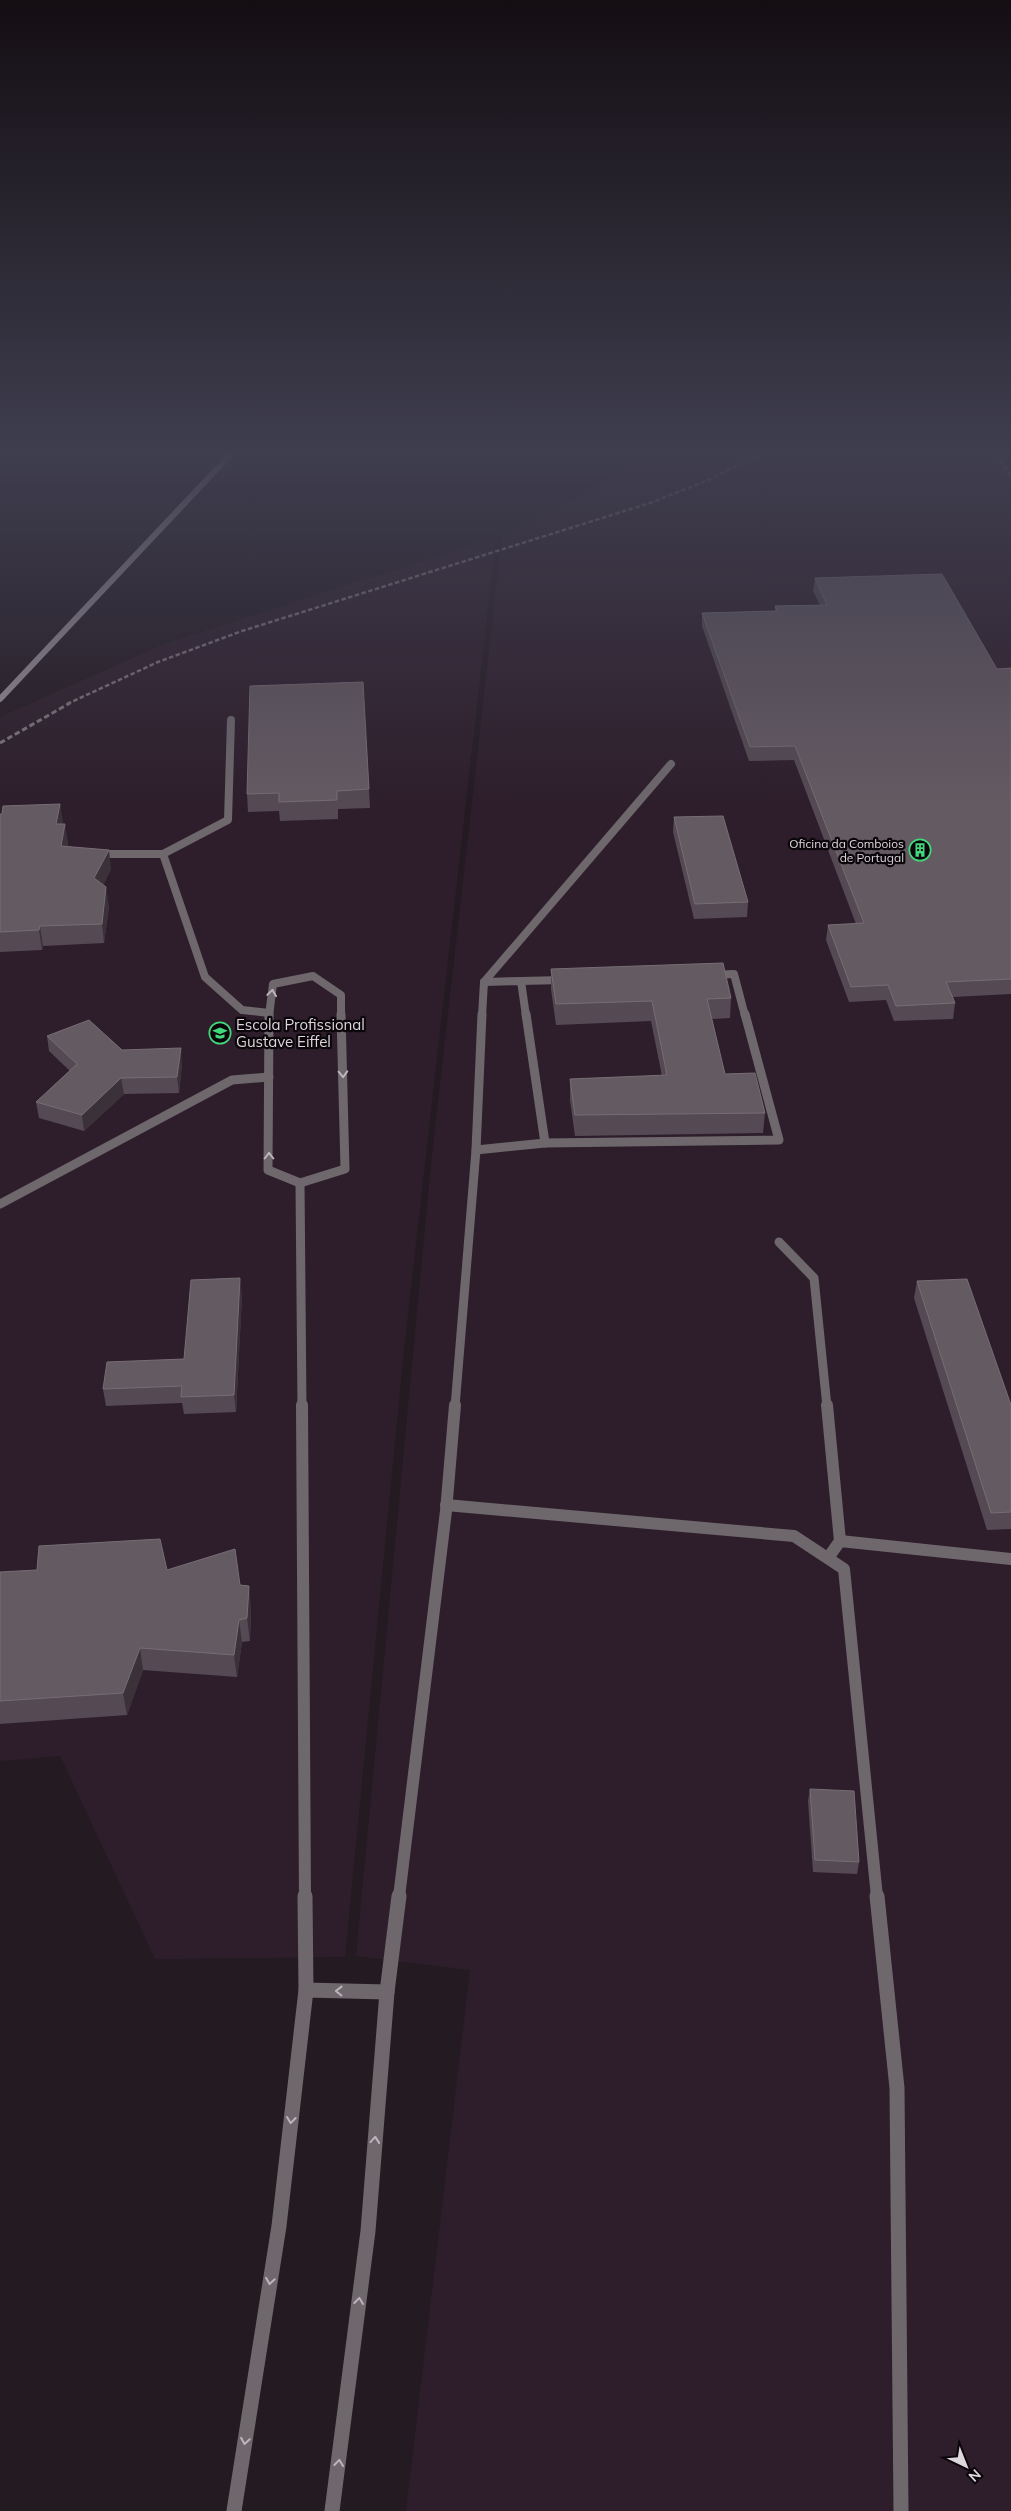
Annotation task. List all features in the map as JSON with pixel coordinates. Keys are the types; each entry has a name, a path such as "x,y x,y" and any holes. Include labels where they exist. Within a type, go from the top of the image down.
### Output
{"street":[{"path":"0,699 121,571"},
{"path":"85,855 163,854 228,820 232,720"},
{"path":"332,2511 368,2231 387,1992 446,1505 476,1150 484,982 671,764"},
{"path":"163,854 205,977 242,1010 269,1013"},
{"path":"476,1150 545,1143 779,1140 734,974 705,975"},
{"path":"313,976 341,995 345,1169 300,1183 268,1170 269,1077 269,1013 273,984 313,976"},
{"path":"484,982 569,980"},
{"path":"521,982 545,1143"},
{"path":"0,1204 232,1080 269,1077"},
{"path":"234,2511 279,2226 306,1990 300,1183"},
{"path":"779,1242 814,1278 840,1541 828,1558"},
{"path":"446,1505 794,1536 844,1569 897,2088 901,2511"},
{"path":"840,1541 1011,1559"},
{"path":"306,1990 387,1992"}],"shaded area":[{"name":"Escola Profissional Gustave Eiffel","path":"390,571 492,571 404,1349 345,1957 155,1959 60,1756 0,1761 0,717 162,645"},
{"path":"498,571 1011,571 1011,2511 406,2511 470,1970 356,1956 431,1164"}],"building":[{"name":"Oficina da Comboios de Portugal","path":"942,574 997,669 1011,668 1011,979 946,982 955,1003 896,1006 888,985 851,987 828,925 864,923 795,746 750,747 702,613 777,611 775,606 827,605 815,578"},
{"path":"363,682 369,789 337,791 337,800 279,802 279,793 247,794 250,686"},
{"path":"60,804 56,824 65,824 61,846 109,850 94,878 106,887 102,924 40,926 39,930 0,932 0,814 2,814 3,806"},
{"path":"723,816 748,902 695,904 674,817"},
{"path":"723,963 731,998 707,999 725,1074 755,1073 765,1113 575,1115 570,1079 667,1075 652,1001 556,1004 551,969"},
{"path":"89,1020 122,1050 181,1048 177,1077 121,1078 82,1115 36,1102 77,1064 47,1036"},
{"path":"240,1278 234,1395 181,1397 182,1386 103,1389 107,1362 184,1359 191,1280"},
{"path":"967,1279 1011,1405 1011,1512 991,1513 917,1281"},
{"path":"160,1539 167,1570 235,1549 240,1585 249,1586 247,1618 239,1620 234,1655 140,1648 123,1693 0,1701 0,1572 37,1570 39,1546"},
{"path":"810,1789 854,1791 859,1862 815,1860"}],"railway":[{"path":"67,704 158,662 242,631 433,571"},
{"path":"0,743 70,703"}],"place":[{"name":"Oficina da Comboios de Portugal","path":"920,850"},
{"name":"Escola Profissional Gustave Eiffel","path":"220,1033"}]}
